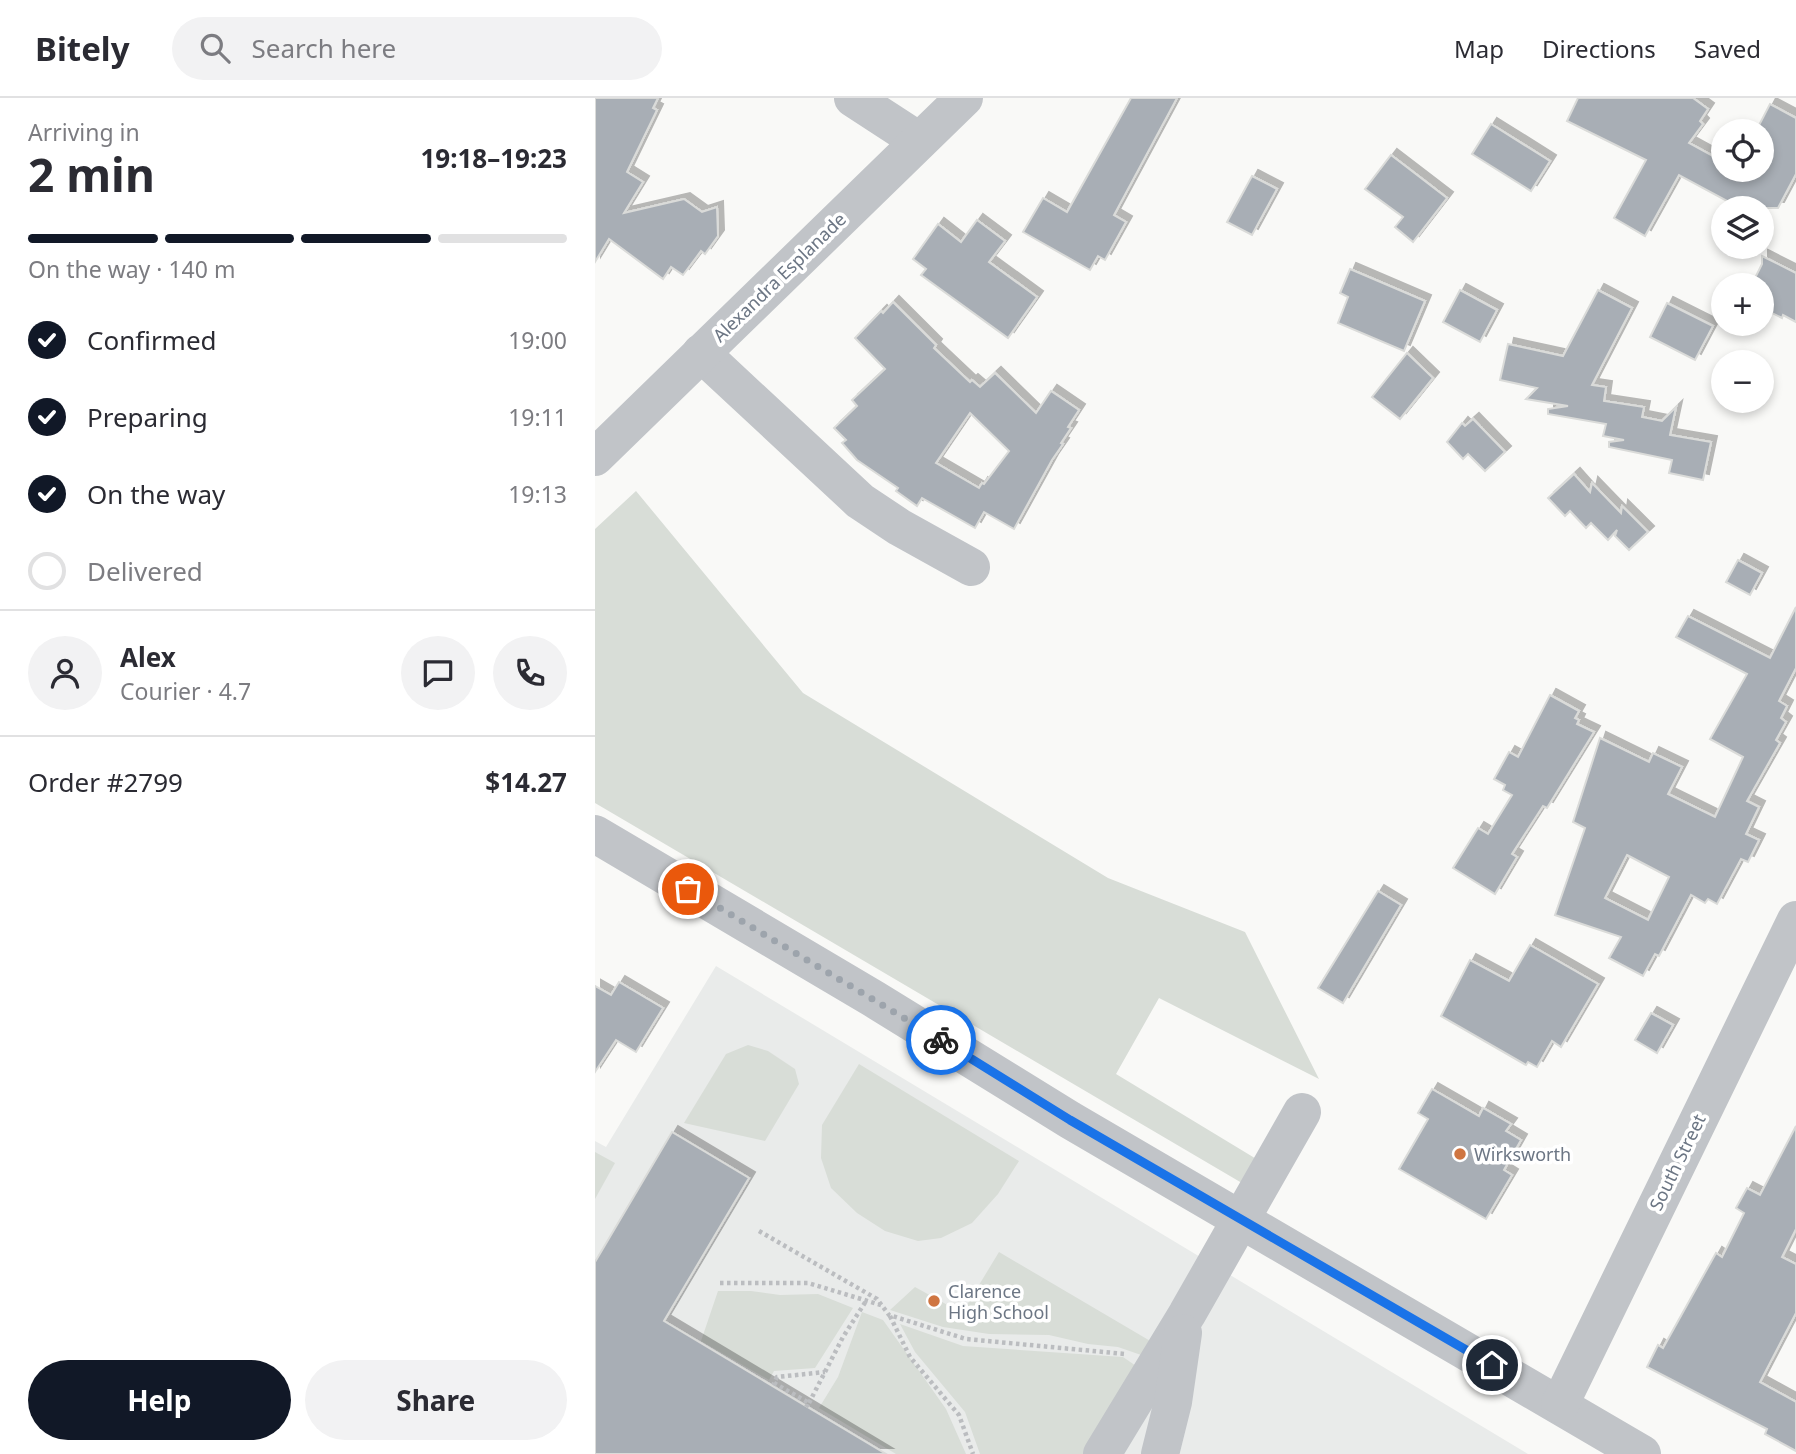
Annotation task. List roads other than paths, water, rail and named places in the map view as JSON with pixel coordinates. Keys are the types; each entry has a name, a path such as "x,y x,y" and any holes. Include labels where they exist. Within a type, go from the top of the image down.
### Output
{"street":[{"path":"853,98 919,141"},
{"name":"Alexandra Esplanade","path":"595,457 964,98"},
{"path":"701,353 860,501 899,527 971,567"},
{"path":"595,834 874,999 1070,1120 1642,1454"},
{"name":"South Street","path":"1560,1404 1796,920"},
{"path":"1103,1454 1187,1314 1302,1112"},
{"path":"1160,1454 1173,1402 1187,1314"}],"place":[{"name":"Wirksworth","path":"1460,1154"},
{"name":"Clarence High School","path":"934,1301"}]}
